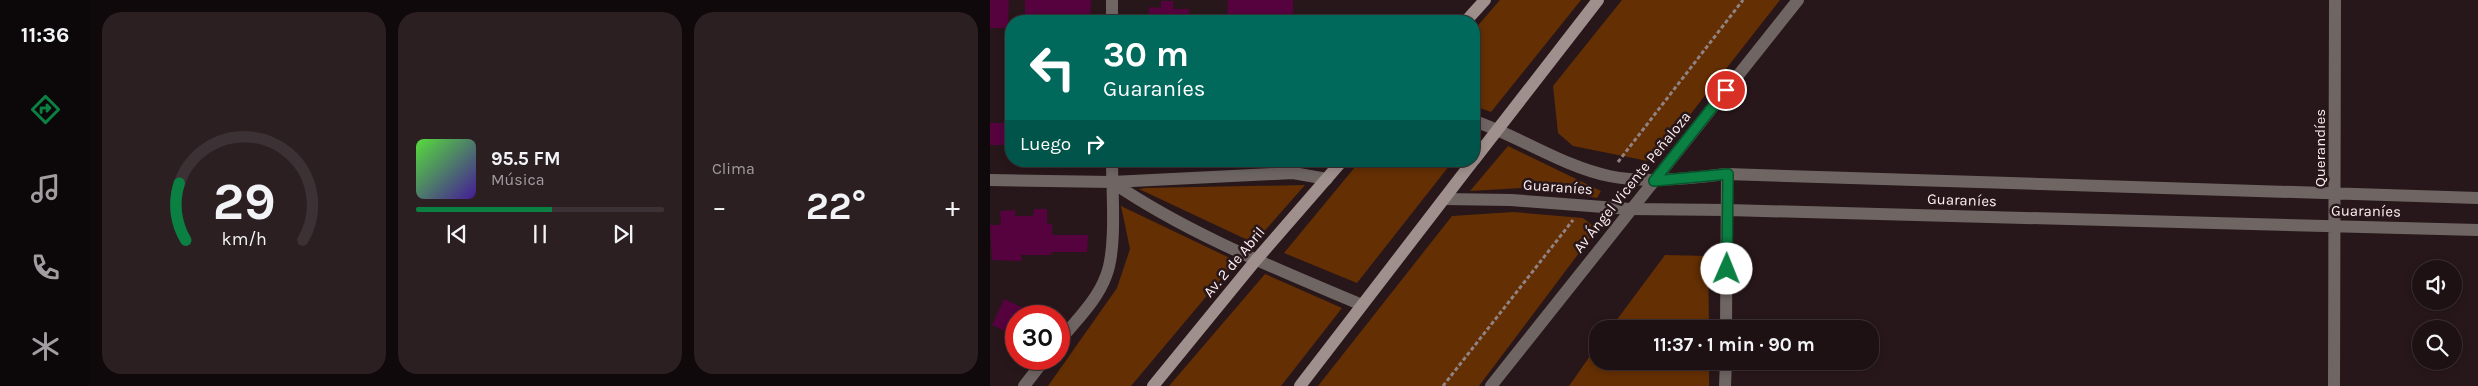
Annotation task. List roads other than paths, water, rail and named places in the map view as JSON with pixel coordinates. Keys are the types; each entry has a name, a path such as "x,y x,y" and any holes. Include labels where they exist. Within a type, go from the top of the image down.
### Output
{"main road":[{"path":"1471,15 1485,0"},
{"path":"1480,152 1597,0"},
{"name":"Av. 2 de Abril","path":"1153,386 1256,260 1337,167"},
{"path":"1300,386 1468,167"}],"street":[{"path":"1112,0 1112,15"},
{"name":"Av Ángel Vicente Peñaloza","path":"1492,386 1630,209 1798,0"},
{"name":"Querandíes","path":"2334,386 2336,194 2335,0"},
{"name":"Guaraníes","path":"1480,122 1565,160 1607,176 1654,181 1728,174 2478,198"},
{"path":"1070,328 1097,294 1107,276 1111,256 1112,167"},
{"path":"990,180 1112,182 1293,173 1327,179"},
{"path":"1726,320 1728,174"},
{"path":"1112,182 1140,201 1256,260 1362,305"},
{"name":"Guaraníes","path":"1444,199 1511,200 1630,209 2478,230"},
{"path":"1024,386 1036,370"},
{"path":"1725,386 1726,370"}]}
